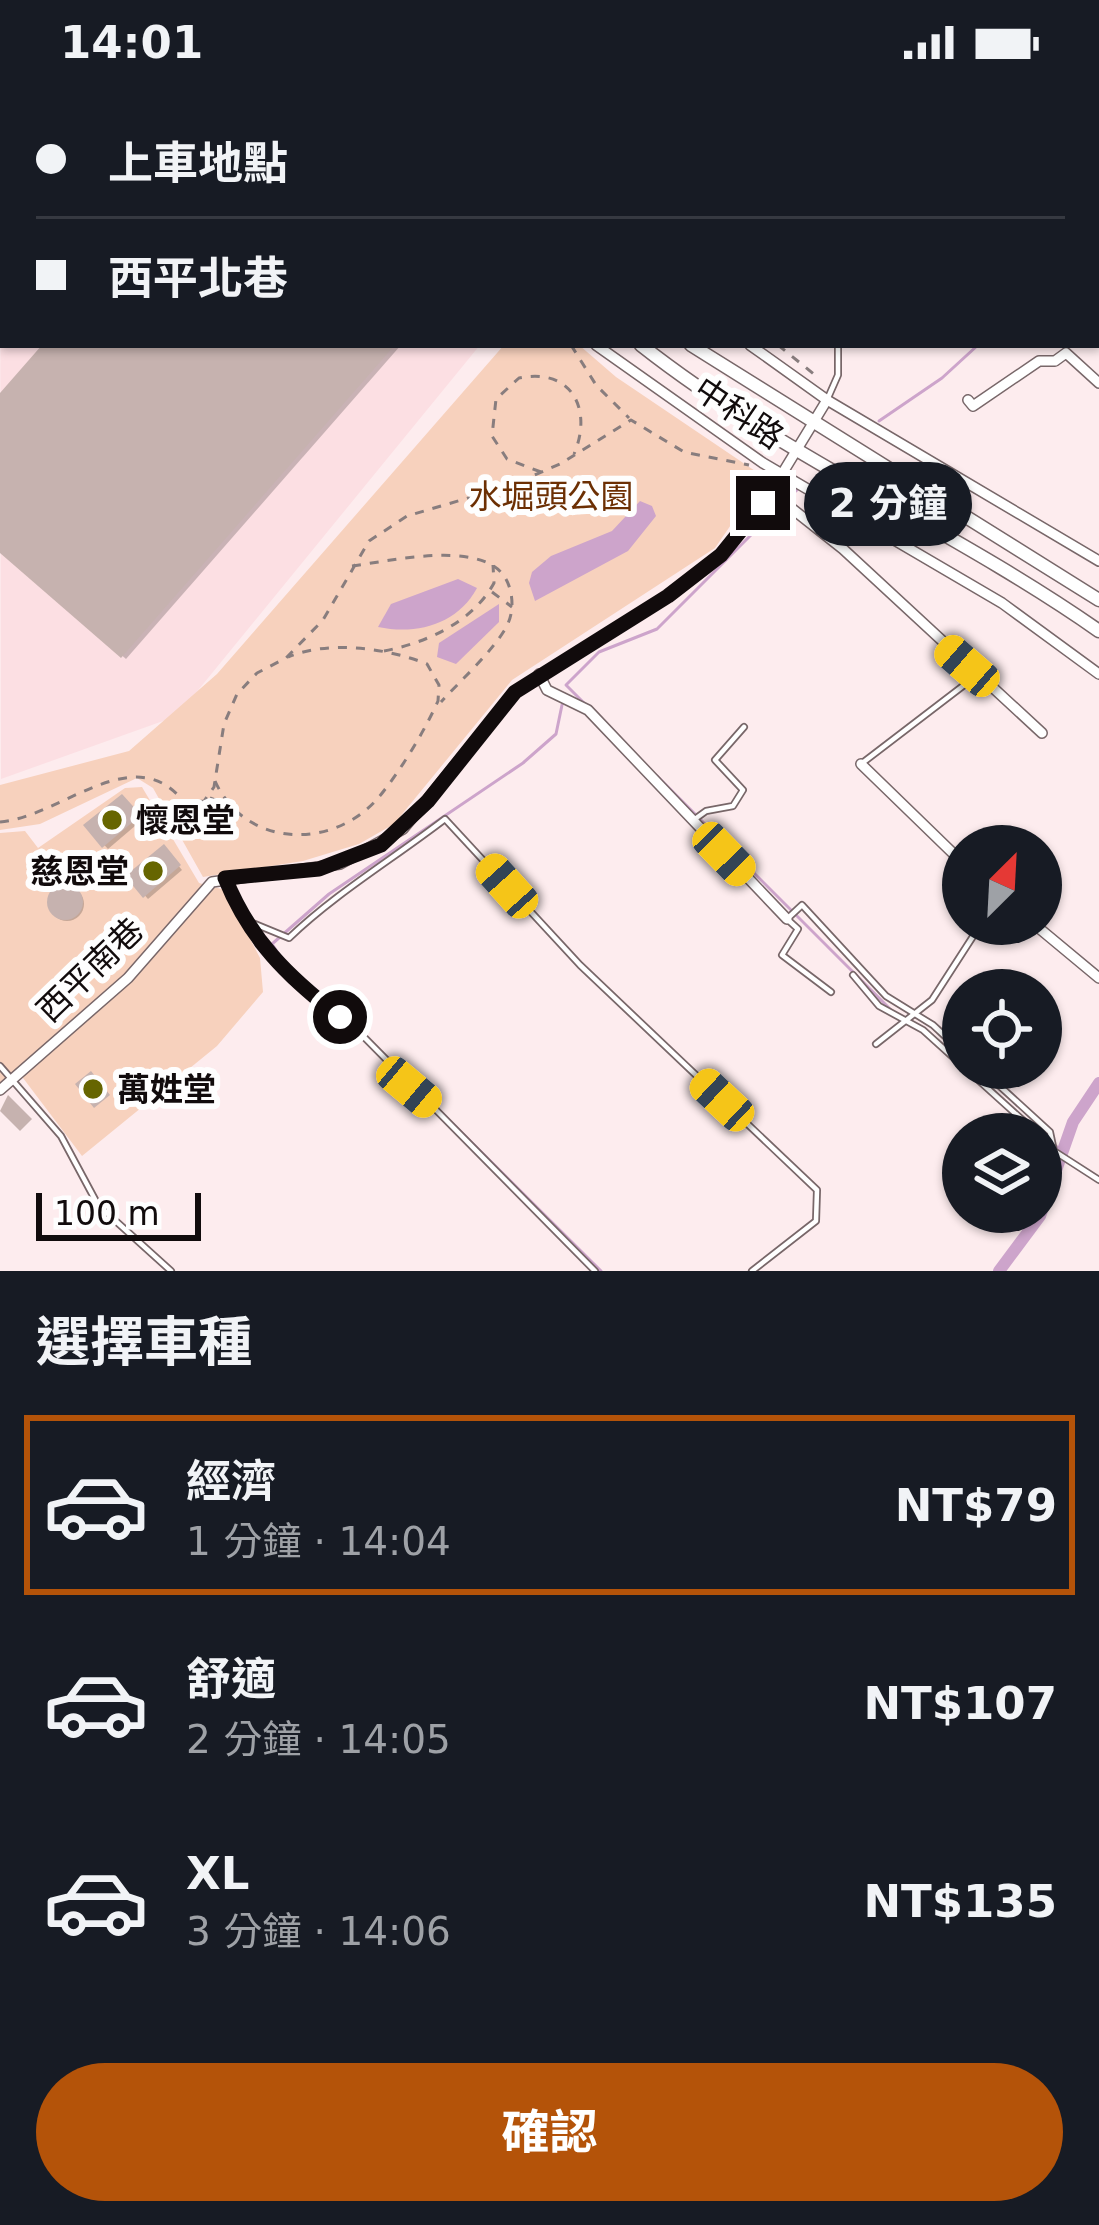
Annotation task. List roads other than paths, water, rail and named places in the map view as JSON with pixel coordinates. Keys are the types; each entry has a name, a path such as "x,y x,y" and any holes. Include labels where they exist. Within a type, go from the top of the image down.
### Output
{"street":[{"name":"中科路","path":"600,348 763,463 1002,603 1099,674"},
{"name":"中科路","path":"645,348 796,450 1027,581 1099,632"},
{"name":"中科路","path":"697,348 1099,600"},
{"name":"中科路","path":"754,348 827,400 1099,561"},
{"path":"968,400 973,406 1039,361 1070,349 1099,383"},
{"path":"225,878 319,869 381,845 428,801 515,692 668,596 721,555 771,493 827,400"},
{"path":"771,493 843,549 1042,733"},
{"path":"539,674 548,690 588,710 787,919"},
{"path":"861,764 942,843"},
{"name":"西平南巷","path":"0,1090 128,978 212,882 225,878"},
{"path":"1059,945 1099,978"}],"lane":[{"path":"827,400 838,375 838,348"},
{"path":"861,764 976,676"},
{"path":"692,821 706,811 733,806 743,790 715,760 744,727"},
{"path":"245,920 289,938 336,896 366,880 445,819 580,965 817,1190 816,1221 752,1271"},
{"path":"225,878 258,944 291,980 361,1034 595,1271"},
{"path":"831,992 782,955 798,929 787,919 802,905 886,996 942,1035"},
{"path":"876,1044 938,993 968,945"},
{"path":"854,975 879,1006 923,1030 1015,1113"},
{"path":"0,1066 61,1136 98,1205 170,1271"},
{"path":"1003,1089 1029,1113"},
{"path":"1062,1156 1099,1180"}],"waterway":[{"path":"879,421 942,378 975,348"},
{"path":"787,499 797,490"},
{"path":"567,684 599,652 657,629 774,512"},
{"path":"566,685 586,705"},
{"path":"355,1026 286,965 272,944 329,894 523,763 556,734 562,705"},
{"path":"657,776 892,1011"},
{"path":"999,1271 1040,1216 1073,1122 1099,1083"},
{"path":"442,1113 601,1271"}],"place":[{"name":"懷恩堂","path":"112,820"},
{"name":"慈恩堂","path":"153,871"},
{"name":"萬姓堂","path":"93,1089"}],"park label":[{"name":"水堀頭公園","path":"551,496"}]}
